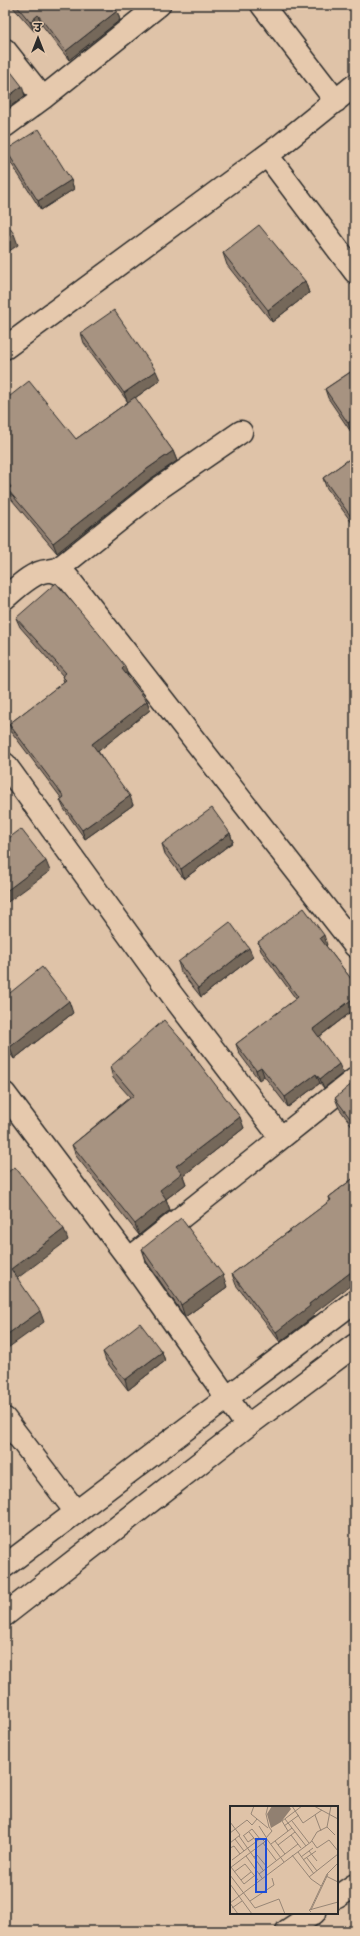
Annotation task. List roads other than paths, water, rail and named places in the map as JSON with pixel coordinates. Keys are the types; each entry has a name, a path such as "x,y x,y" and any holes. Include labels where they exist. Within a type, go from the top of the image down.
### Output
{"street":[{"path":"5,126 43,98 159,5"},
{"path":"262,5 336,100"},
{"path":"5,50 43,98"},
{"path":"5,348 267,155 355,85"},
{"path":"267,155 355,272"},
{"path":"5,598 35,575 58,569 158,489 241,432"},
{"path":"47,571 68,578 355,946"},
{"path":"5,764 172,995 281,1138"},
{"path":"129,1259 355,1079"},
{"path":"5,1094 129,1259 247,1426"},
{"path":"5,1566 355,1301"},
{"path":"5,1615 247,1426 355,1345"},
{"path":"5,1419 76,1512"},
{"path":"338,1896 355,1885"},
{"path":"287,1931 312,1914"}]}
